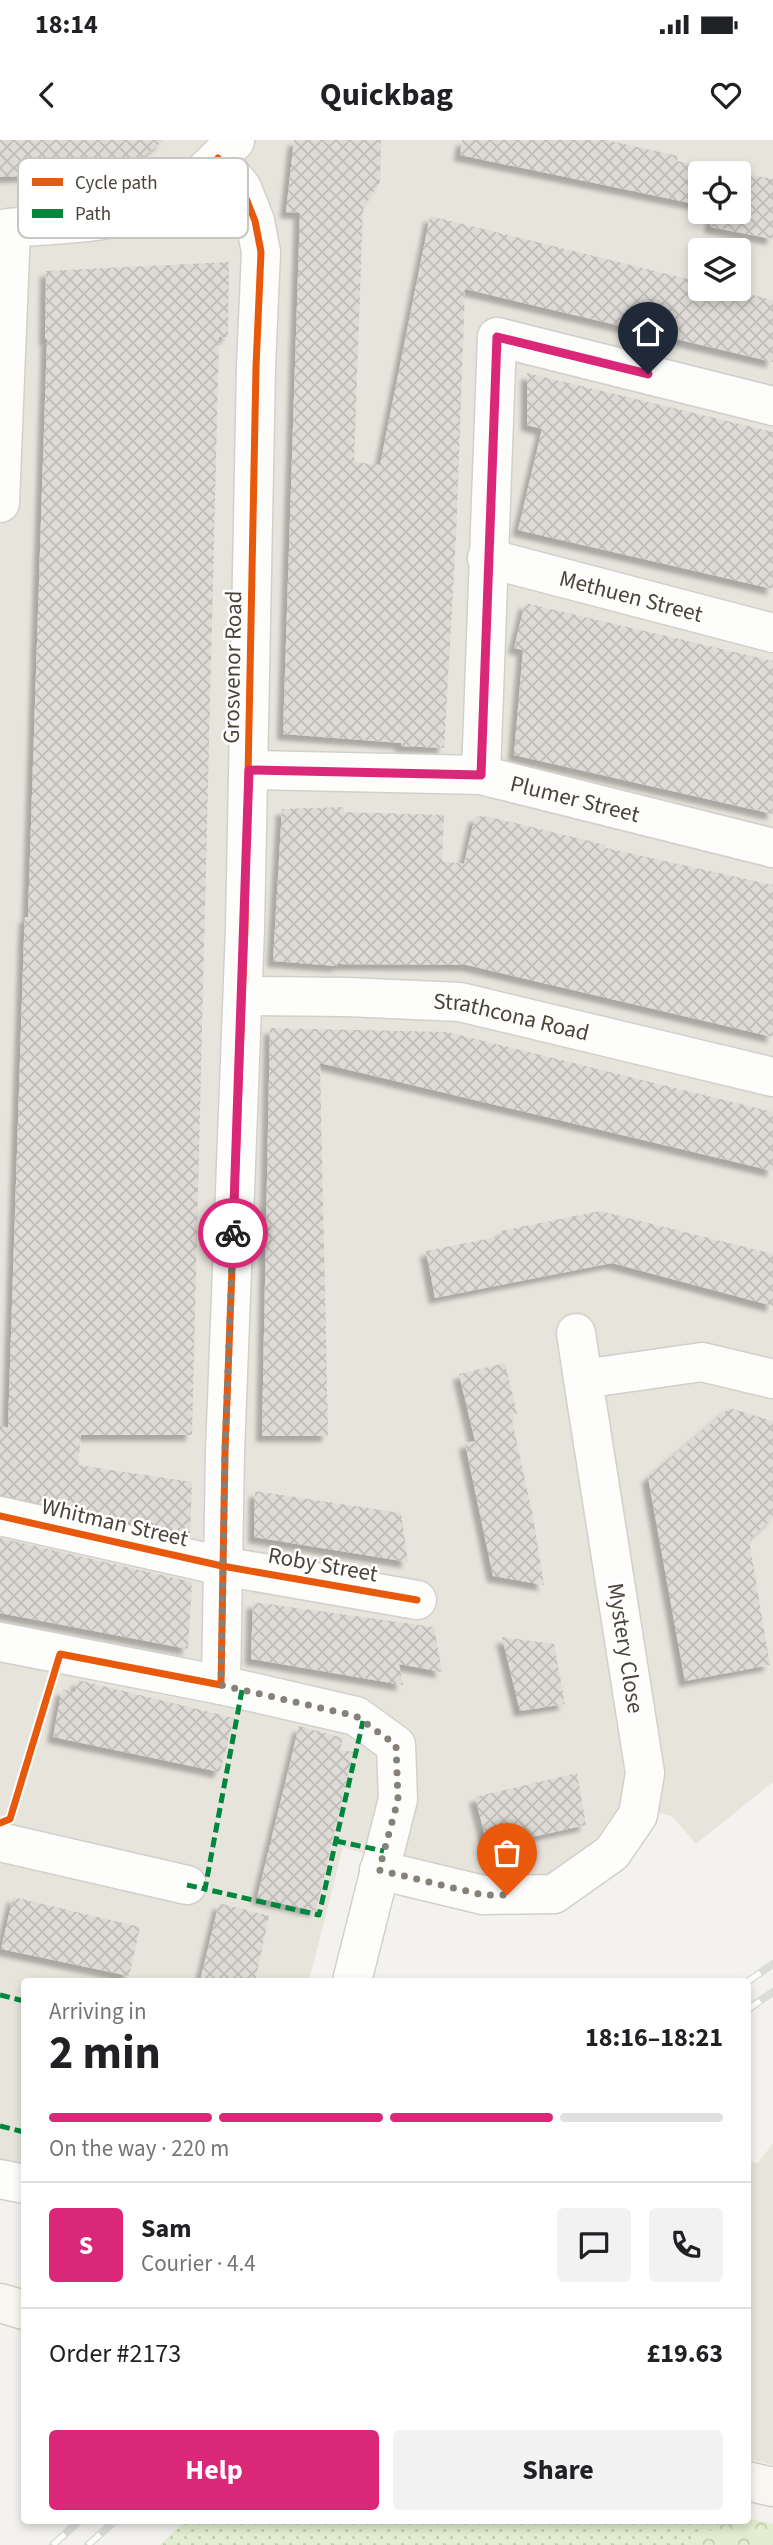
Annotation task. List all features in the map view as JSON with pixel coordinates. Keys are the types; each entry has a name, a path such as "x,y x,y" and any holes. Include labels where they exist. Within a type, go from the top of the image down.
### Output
{"main road":[{"path":"0,2303 21,2309"},
{"path":"751,2482 773,2487"}],"street":[{"name":"Grosvenor Road","path":"221,1685 222,1566 243,996 256,367 261,252 255,221 248,203"},
{"path":"0,503 5,228"},
{"path":"481,775 497,337 773,406"},
{"name":"Methuen Street","path":"488,558 773,633"},
{"name":"Plumer Street","path":"249,770 481,775 773,848"},
{"name":"Strathcona Road","path":"243,996 460,1002 773,1077"},
{"name":"Mystery Close","path":"379,1870 483,1895 554,1894 612,1853 638,1815 645,1773 576,1333"},
{"path":"583,1379 702,1362 773,1378"},
{"name":"Whitman Street","path":"0,1516 222,1566"},
{"name":"Roby Street","path":"222,1566 417,1600"},
{"path":"0,1642 221,1685 356,1716 396,1745 398,1800 353,1978"},
{"path":"0,1842 187,1885"},
{"path":"0,2179 21,2183"}],"shaded area":[{"path":"0,140 773,140 773,1782 696,1844 672,1816 626,1806 617,1824 571,1870 523,1885 368,1855 343,1847 310,1978 21,1978 21,2182 0,2192"},
{"path":"773,2143 773,2465 751,2460 751,2162 758,2163"}],"green space":[{"path":"751,2519 773,2524 773,2545 160,2545 182,2524 751,2524"},
{"path":"751,2519 773,2524 773,2545 695,2545 698,2536 724,2524 751,2524"}],"building":[{"path":"0,140 164,140 142,158 18,158 18,176 0,177"},
{"path":"294,140 381,140 380,182 363,208 354,462 380,465 430,216 688,279 688,301 751,301 751,295 773,300 773,362 465,289 456,537 444,748 283,734 300,213 286,212"},
{"path":"462,140 606,140 678,156 677,161 688,163 688,202 460,155"},
{"path":"751,175 773,179 773,239 710,227 711,224 751,224"},
{"path":"229,262 228,337 219,337 192,1435 81,1435 78,1465 192,1482 190,1536 0,1495 0,1425 8,1428 47,339 46,271"},
{"path":"527,373 773,432 773,589 518,530 542,429 527,425"},
{"path":"525,603 773,661 773,814 514,755 523,650 514,648"},
{"path":"344,807 344,812 444,815 442,861 464,864 475,816 490,817 606,845 606,848 773,885 773,1037 467,965 338,966 273,961 282,809"},
{"path":"270,1028 447,1032 773,1112 773,1171 320,1063 328,1436 262,1436"},
{"path":"600,1211 773,1254 773,1306 612,1263 435,1298 426,1251 502,1236 501,1231"},
{"path":"505,1363 517,1414 511,1416 533,1517 544,1585 493,1576 465,1443 475,1441 459,1374"},
{"path":"729,1408 773,1421 773,1517 749,1540 770,1665 685,1681 648,1477"},
{"path":"255,1491 401,1513 408,1562 254,1537"},
{"path":"0,1538 192,1582 188,1649 0,1613"},
{"path":"253,1602 434,1627 442,1672 399,1664 403,1685 251,1659"},
{"path":"502,1637 554,1644 565,1704 520,1711"},
{"path":"78,1680 234,1718 220,1772 53,1737 62,1689 75,1692"},
{"path":"299,1726 343,1738 340,1750 353,1752 316,1911 257,1898"},
{"path":"577,1773 586,1825 488,1847 475,1797"},
{"path":"13,1897 140,1927 129,1976 1,1949"},
{"path":"219,1903 269,1916 256,1978 201,1978"}],"railway":[{"path":"751,1979 773,1964"},
{"path":"751,2007 773,1992"},
{"path":"53,2545 76,2524"},
{"path":"88,2545 112,2524"}],"marked path":[{"path":"242,1690 205,1889 319,1915 363,1721"},
{"path":"336,1841 384,1851"},
{"path":"187,1885 205,1889"},
{"path":"0,1995 21,2000"},
{"path":"0,2126 21,2131"}],"cycle path":[{"path":"0,1823 10,1819 60,1654 221,1685 225,1452 245,929 256,367 261,252 255,221 248,203"},
{"path":"0,1516 222,1566 417,1600"}],"way so far":[{"path":"233,1233 225,1451 221,1685 356,1716 396,1745 398,1800 379,1870 483,1895 507,1895"}],"route":[{"path":"233,1233 249,770 481,775 497,337 648,374"}]}
